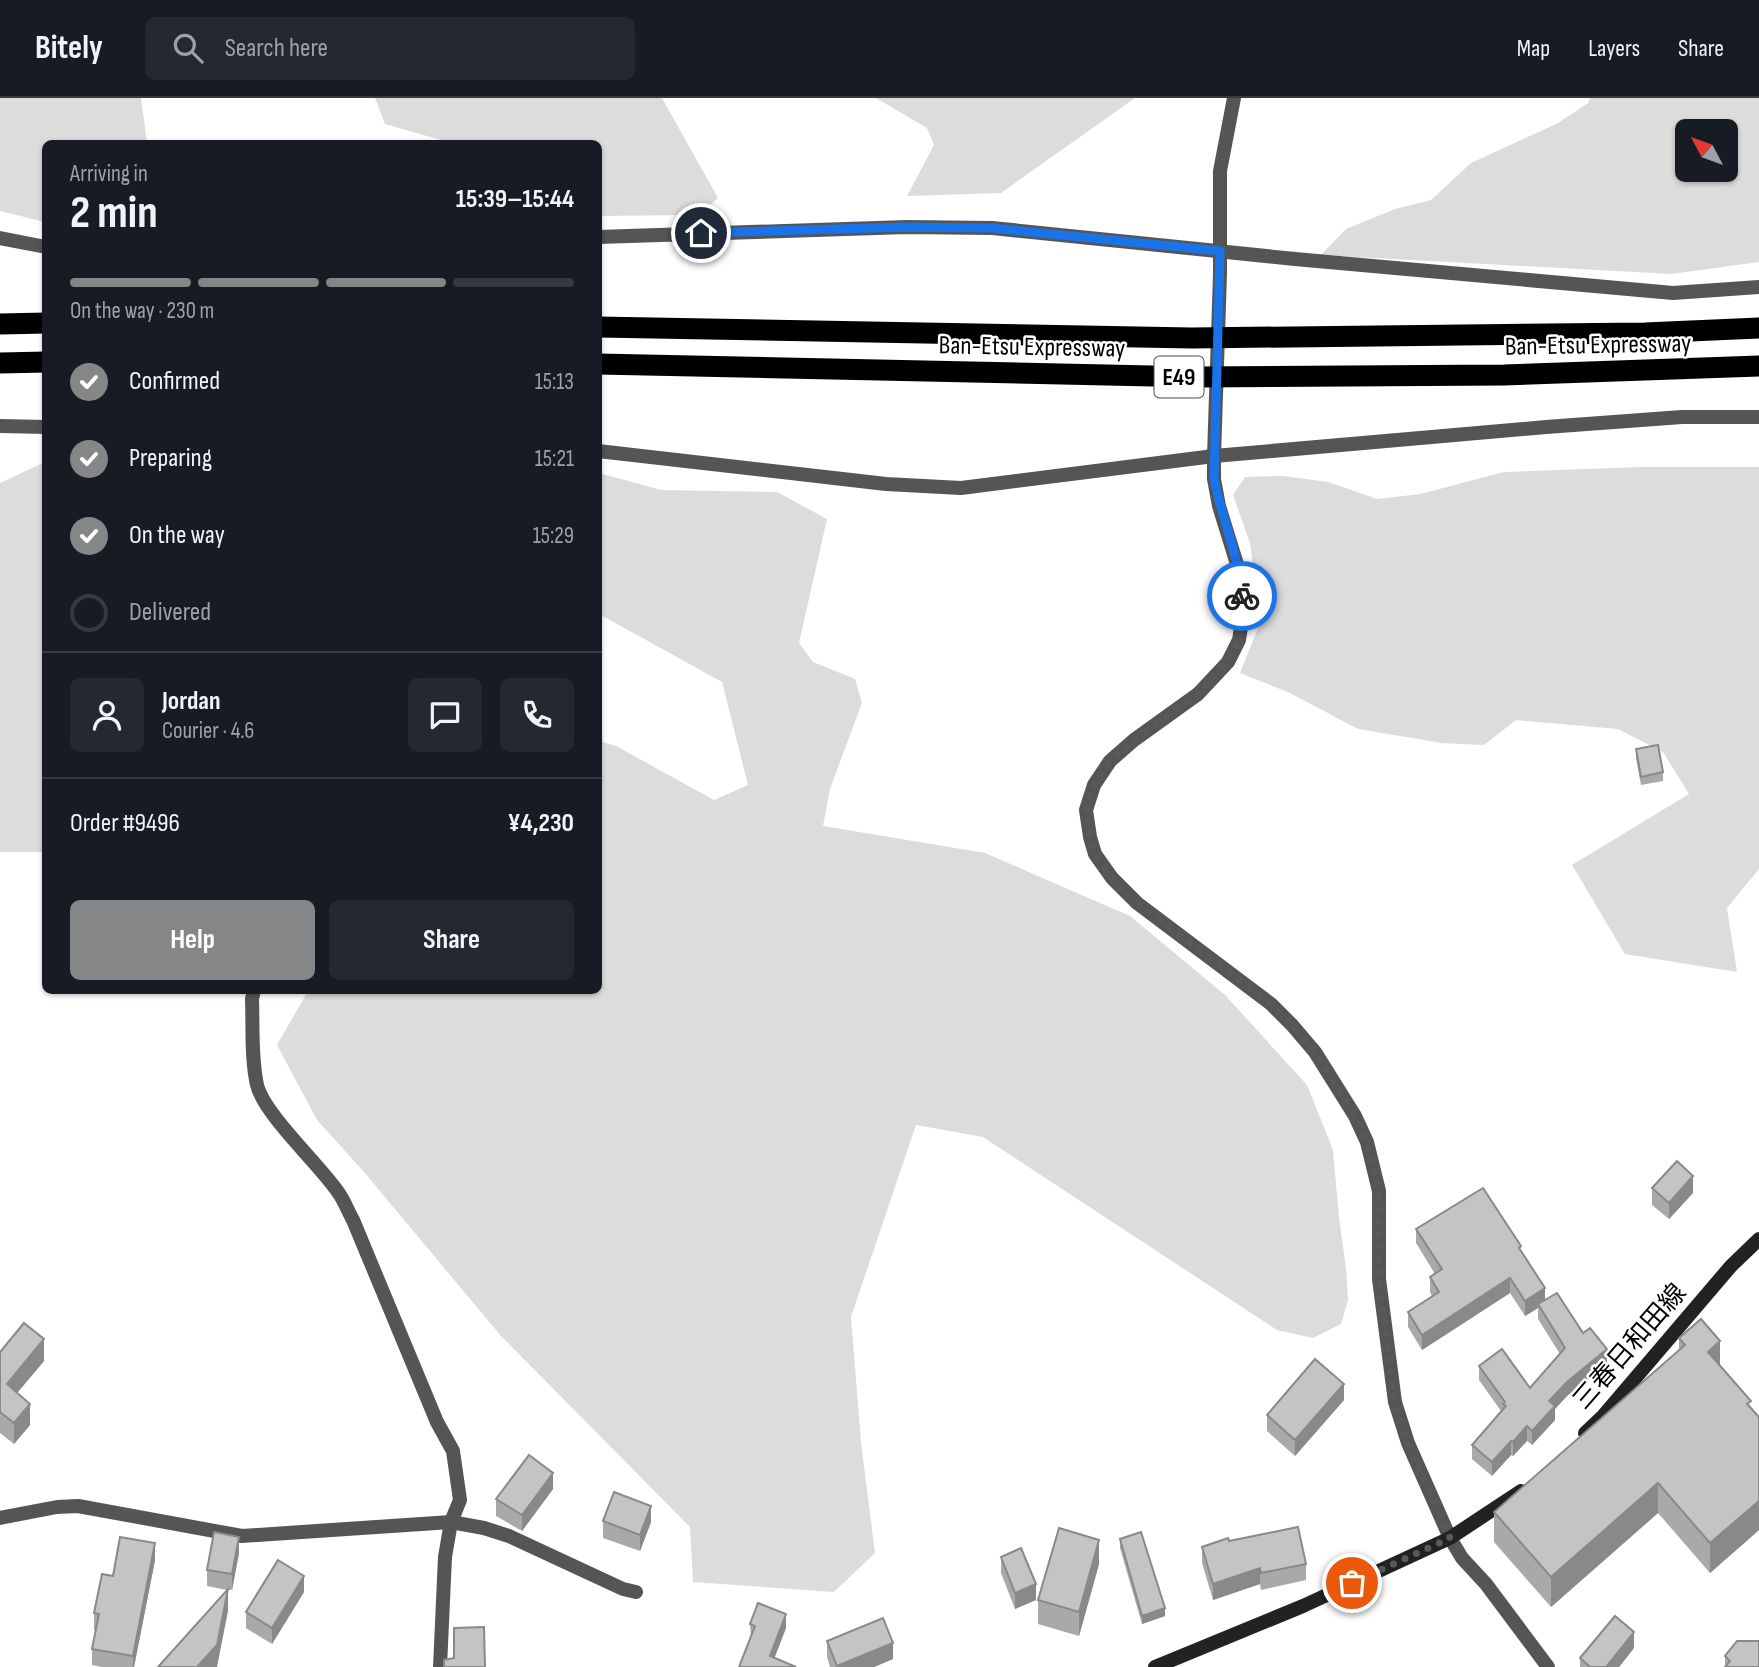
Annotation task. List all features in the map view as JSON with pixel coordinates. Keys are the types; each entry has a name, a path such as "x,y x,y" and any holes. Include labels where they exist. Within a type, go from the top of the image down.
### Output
{"highway":[{"path":"0,324 42,323"},
{"name":"Ban-Etsu Expressway","path":"602,327 1192,338 1618,333 1759,328"},
{"path":"0,363 42,362"},
{"name":"Ban-Etsu Expressway","path":"602,365 1198,377 1517,374 1759,366"}],"main road":[{"name":"三春日和田線","path":"1574,1442 1603,1416 1731,1266 1759,1239"},
{"path":"1155,1667 1303,1606 1450,1538 1517,1494 1536,1477"}],"street":[{"path":"1234,98 1220,171 1214,479 1219,506 1240,574 1244,609 1239,640 1227,662 1198,694 1134,740 1110,761 1094,785 1086,810 1090,837 1095,854 1112,878 1137,903 1271,1004 1292,1025 1315,1052 1355,1116 1367,1142 1379,1191 1379,1279 1395,1402 1408,1443 1450,1538 1462,1558 1486,1584 1548,1667"},
{"path":"602,236 907,227 992,228 1673,293 1759,287"},
{"path":"0,238 42,246"},
{"path":"602,451 886,484 961,488 1214,456 1682,417 1759,417"},
{"path":"0,426 42,427"},
{"path":"253,994 255,1063 260,1093 338,1192 353,1220 437,1422 453,1451 460,1500 451,1522 445,1557 440,1667"},
{"path":"0,1518 57,1507 78,1506 242,1536 451,1522 509,1536 623,1589 636,1592"}],"shaded area":[{"path":"0,98 141,98 147,140 42,140 42,221 0,211"},
{"path":"375,98 662,98 718,198 704,210 683,215 602,216 602,140 441,140 385,124"},
{"path":"876,98 1135,98 1001,193 907,196 934,145 927,128"},
{"path":"1590,98 1759,98 1759,262 1671,274 1321,255 1346,229 1395,209 1431,200 1471,163 1558,123 1588,103"},
{"path":"42,463 42,852 0,852 0,483"},
{"path":"1640,467 1759,467 1759,869 1727,908 1737,972 1625,954 1572,865 1689,794 1663,752 1618,729 1516,720 1484,745 1442,743 1358,729 1290,693 1240,673 1260,623 1250,543 1233,495 1245,477 1283,476 1328,482 1377,499 1420,494 1504,472"},
{"path":"602,474 661,490 777,492 827,519 799,643 813,662 855,679 862,703 830,789 823,826 985,853 1130,916 1225,995 1307,1085 1333,1150 1348,1300 1341,1324 1313,1338 1277,1330 983,1137 916,1125 851,1317 861,1442 875,1553 834,1592 693,1582 690,1527 501,1336 317,1120 277,1045 306,994 602,994 602,742 616,746 714,800 748,785 722,682 602,616"}],"building":[{"path":"1658,745 1663,772 1641,777 1636,749"},
{"path":"1677,1161 1693,1176 1669,1203 1652,1188"},
{"path":"1483,1188 1545,1288 1525,1301 1510,1278 1422,1335 1408,1312 1439,1292 1430,1277 1442,1269 1416,1229"},
{"path":"1557,1293 1583,1333 1590,1328 1607,1349 1567,1382 1549,1401 1555,1406 1532,1431 1527,1426 1492,1462 1472,1445 1506,1406 1479,1366 1502,1349 1530,1388 1565,1348 1538,1304"},
{"path":"1701,1319 1720,1341 1708,1352 1751,1401 1747,1404 1759,1417 1759,1501 1710,1543 1658,1483 1551,1577 1494,1512 1685,1345 1679,1338"},
{"path":"24,1323 44,1339 7,1384 30,1404 14,1423 0,1412 0,1352"},
{"path":"1315,1359 1344,1384 1295,1440 1267,1415"},
{"path":"529,1455 553,1473 522,1515 496,1499"},
{"path":"614,1492 651,1506 640,1535 603,1521"},
{"path":"1298,1527 1306,1564 1261,1573 1260,1568 1213,1584 1202,1547 1228,1538 1229,1541"},
{"path":"1059,1528 1099,1540 1079,1612 1038,1600"},
{"path":"214,1532 239,1537 232,1574 207,1570"},
{"path":"1141,1532 1165,1608 1142,1616 1120,1539"},
{"path":"120,1537 155,1543 133,1656 92,1649 99,1614 94,1613 102,1574 113,1576"},
{"path":"1021,1548 1036,1584 1015,1593 1001,1557"},
{"path":"278,1560 304,1576 272,1628 246,1612"},
{"path":"228,1589 217,1645 197,1667 158,1667"},
{"path":"758,1603 786,1614 770,1656 796,1667 739,1667 755,1626 750,1624"},
{"path":"1615,1616 1634,1632 1606,1667 1590,1667 1580,1658"},
{"path":"883,1618 893,1643 837,1666 827,1641"},
{"path":"484,1627 485,1667 444,1667 444,1660 454,1658 454,1628"},
{"path":"1737,1641 1759,1641 1759,1667 1725,1667 1730,1661 1725,1656"}],"way so far":[{"path":"1242,596 1244,609 1239,640 1227,662 1198,694 1164,717 1110,761 1094,785 1086,810 1095,854 1112,878 1137,903 1271,1004 1292,1025 1315,1052 1342,1094 1367,1142 1379,1191 1379,1279 1395,1402 1408,1443 1450,1538 1352,1583"}],"route":[{"path":"701,233 907,227 992,228 1220,251 1214,479 1219,506 1240,574 1242,596"}]}
